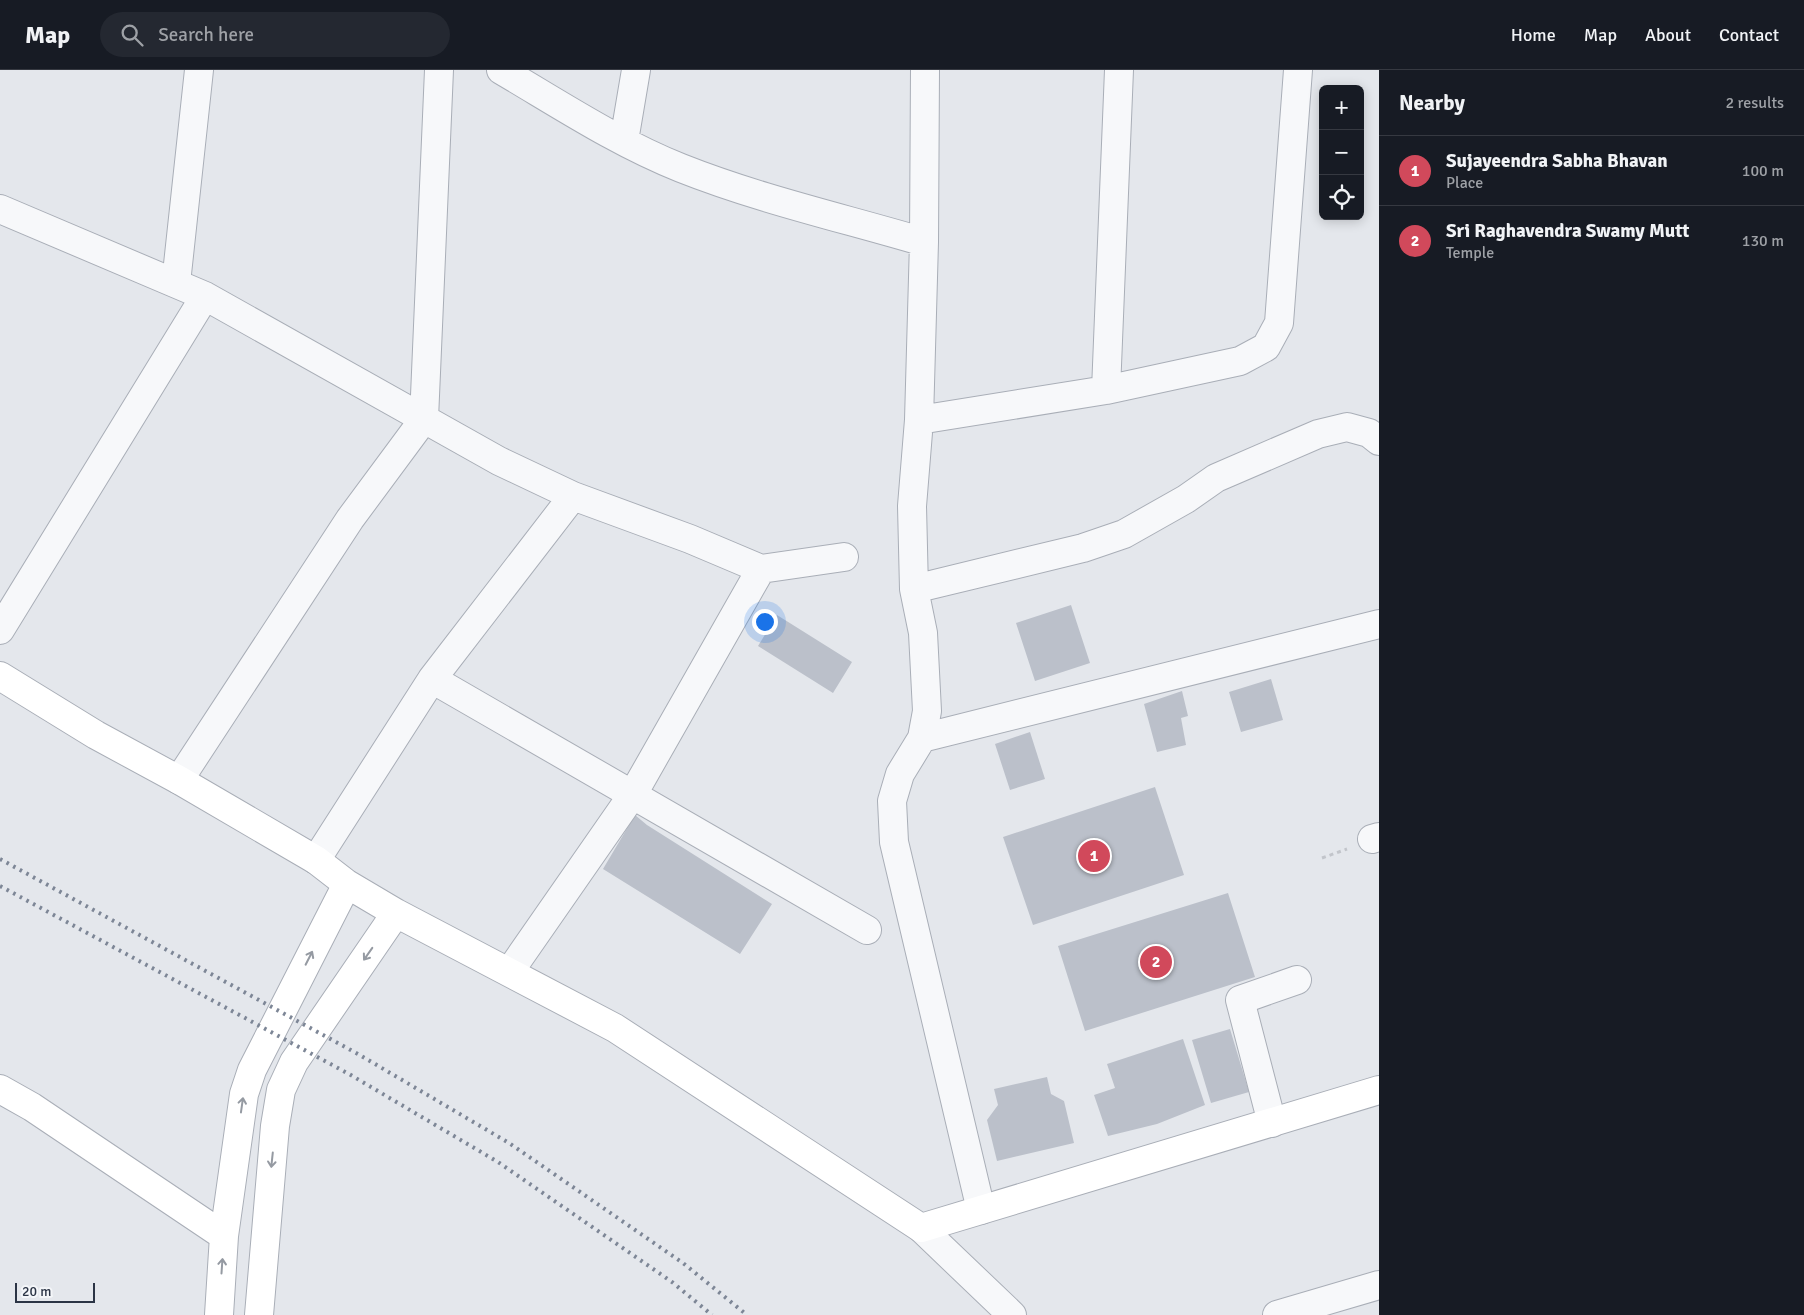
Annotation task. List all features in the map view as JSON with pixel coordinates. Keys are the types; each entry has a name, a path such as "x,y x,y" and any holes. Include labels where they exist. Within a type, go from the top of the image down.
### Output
{"street":[{"path":"176,283 199,70"},
{"path":"179,780 350,519 424,419 439,70"},
{"path":"501,70 624,140 679,167 729,185 924,242"},
{"path":"624,140 636,70"},
{"path":"925,70 924,242 919,420 912,506 914,589 924,633 927,711 922,738 900,774 892,801 894,842 981,1210"},
{"path":"1106,390 1119,70"},
{"path":"919,420 1106,390 1240,361 1266,347 1278,323 1298,70"},
{"path":"0,209 206,296 499,461 573,496 761,569 844,557"},
{"path":"0,630 206,296"},
{"path":"914,589 1083,548 1124,534 1186,499 1216,478 1318,434 1347,427 1365,431 1379,441"},
{"path":"316,860 432,678 573,496"},
{"path":"510,971 633,794 761,569"},
{"path":"922,738 1379,624"},
{"path":"0,676 96,735 179,780 316,860 347,884 396,914 510,971 616,1028 921,1228 1012,1315"},
{"path":"432,678 867,930"},
{"path":"219,1315 224,1236 244,1094 252,1070 347,884"},
{"path":"259,1315 274,1135 281,1090 294,1062 396,914"},
{"path":"1272,1123 1240,1000 1297,980"},
{"path":"0,1089 32,1107 224,1236"},
{"path":"921,1228 1379,1090"},
{"path":"1276,1315 1379,1285"}],"building":[{"path":"1071,605 1090,663 1035,681 1016,623"},
{"path":"777,615 852,662 833,693 758,646"},
{"path":"1271,679 1283,720 1241,732 1229,692"},
{"path":"1182,691 1188,716 1181,718 1186,745 1157,752 1144,704"},
{"path":"1030,732 1045,779 1010,790 995,744"},
{"path":"1155,787 1184,875 1033,925 1003,837"},
{"path":"635,815 647,825 772,904 740,954 603,869"},
{"path":"1228,893 1255,977 1085,1031 1058,946"},
{"path":"1230,1029 1249,1092 1211,1103 1192,1040"},
{"path":"1183,1039 1205,1105 1157,1124 1108,1136 1094,1095 1115,1088 1107,1064"},
{"path":"1047,1077 1051,1094 1064,1101 1074,1143 997,1161 987,1120 998,1105 994,1089"}],"railway":[{"path":"0,859 358,1054 509,1143 683,1263 747,1315"},
{"path":"0,886 349,1074 498,1162 672,1282 712,1315"}],"place":[{"name":"Sujayeendra Sabha Bhavan","path":"1094,856"},
{"name":"Sri Raghavendra Swamy Mutt","path":"1156,962"}]}
